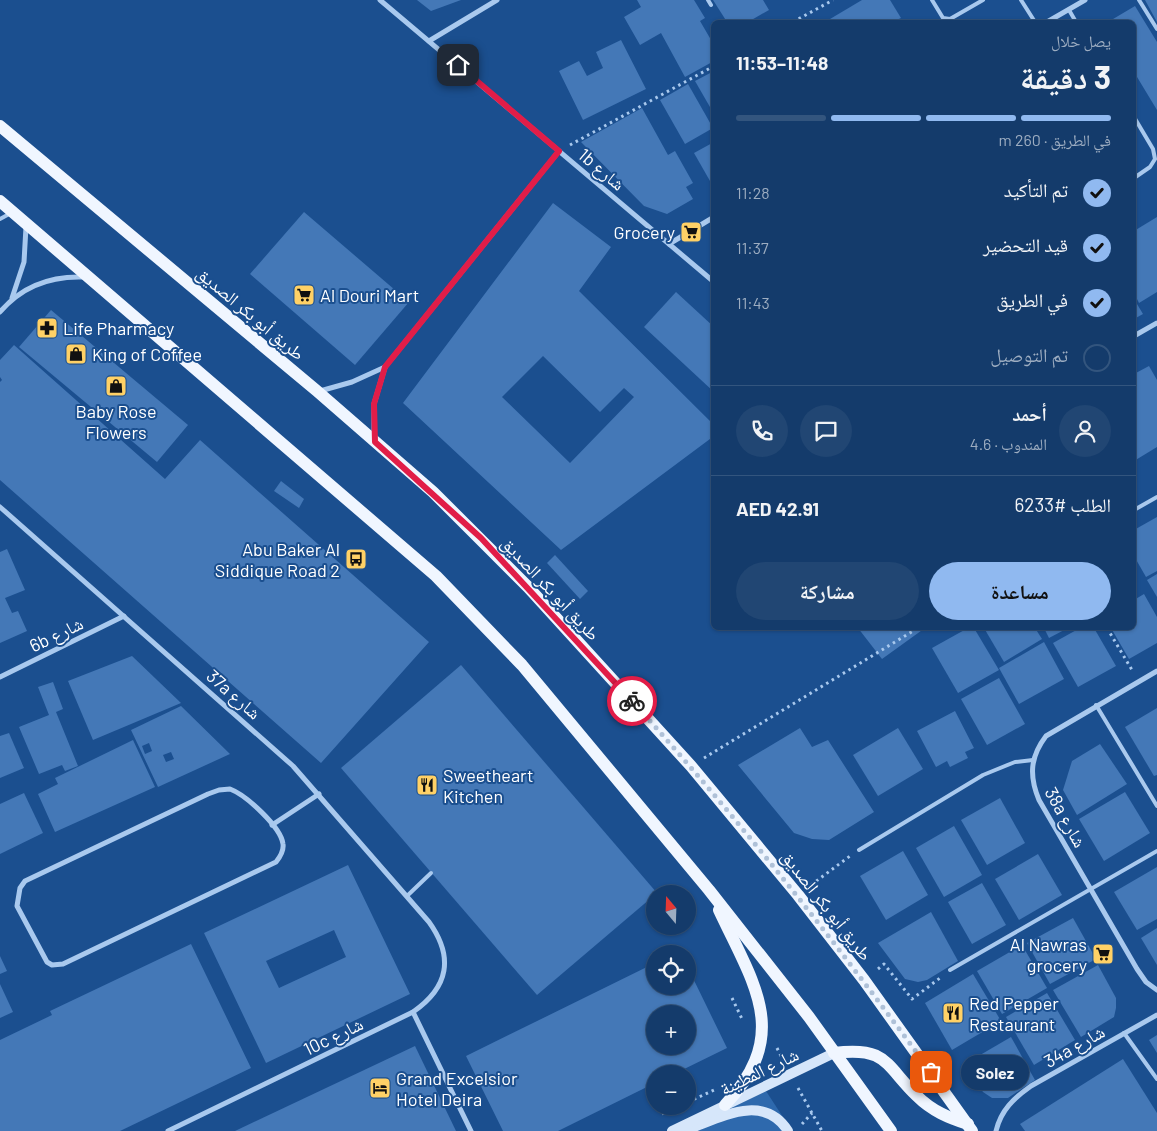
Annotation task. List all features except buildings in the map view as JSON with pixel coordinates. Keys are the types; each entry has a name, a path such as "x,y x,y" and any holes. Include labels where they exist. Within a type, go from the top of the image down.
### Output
{"main road":[{"name":"طريق أبو بكر الصديق","path":"0,126 317,391 481,538 691,766 798,895 864,980 970,1128"},
{"path":"0,201 436,576 522,665 709,890 809,1017 891,1131"},
{"path":"709,890 756,987 762,1012 762,1038 756,1064 743,1086 725,1105"},
{"path":"834,1053 854,1050 873,1054 890,1065 916,1095 931,1108 970,1128"}],"street":[{"name":"1b شارع","path":"380,0 711,279"},
{"path":"429,41 497,0"},
{"path":"1051,20 1085,0"},
{"path":"375,442 374,404 385,367 559,151"},
{"path":"669,244 711,219"},
{"path":"11,299 24,262 26,223"},
{"path":"0,312 11,299 29,287 48,280 90,277"},
{"path":"1136,335 1157,323"},
{"path":"317,391 352,382 385,367"},
{"name":"37a شارع","path":"0,507 265,739 319,794 429,922"},
{"name":"6b شارع","path":"0,677 124,616"},
{"name":"38a شارع","path":"1157,671 1046,736 1038,747 1033,760 1031,774 1034,787 1137,968 1146,982 1157,990"},
{"path":"230,789 241,793 272,825 281,837 283,845 281,854 276,862 63,964 52,965 46,962 16,906 20,888 33,876 219,790 230,789"},
{"path":"272,825 319,794"},
{"name":"10c شارع","path":"168,1131 413,1012 428,1002 438,988 444,971 444,953 439,936 429,922"},
{"path":"413,1012 471,1131"},
{"name":"34a شارع","path":"996,1131 998,1120 1012,1100 1031,1086 1157,1015"},
{"name":"شارع المطينة","path":"672,1131 834,1053"},
{"path":"684,1131 742,1110 757,1109 771,1113 782,1122 788,1131"}],"lane":[{"path":"708,0 711,5"},
{"path":"932,0 943,18 950,19 983,0"},
{"path":"1021,0 1034,20"},
{"path":"1139,0 1157,29"},
{"path":"1069,10 1075,20"},
{"path":"1136,120 1153,149 1156,159 1150,167 1136,177"},
{"path":"0,219 12,212"},
{"path":"1136,509 1157,497"},
{"path":"1096,705 1157,806"},
{"path":"859,850 983,775 1015,762 1033,760"},
{"path":"950,970 1157,851"},
{"path":"407,896 431,873"},
{"path":"1124,1033 1157,1079"}],"path":[{"path":"797,20 833,0"},
{"path":"559,151 711,68"},
{"path":"691,766 915,630"},
{"path":"1108,630 1138,681"},
{"path":"798,895 859,850"},
{"path":"864,980 884,964 912,999 950,970"},
{"path":"732,998 746,1028"},
{"path":"790,1074 822,1131"},
{"path":"696,1098 715,1090"}],"shaded area":[{"path":"766,1091 792,1131 683,1131"}],"way so far":[{"path":"632,701 691,766 798,895 864,980 931,1072"}],"place":[{"name":"Grocery","path":"691,232"},
{"name":"Al Douri Mart","path":"304,295"},
{"name":"Life Pharmacy","path":"47,328"},
{"name":"King of Coffee","path":"76,354"},
{"name":"Baby Rose Flowers","path":"116,386"},
{"name":"Abu Baker Al Siddique Road 2","path":"356,559"},
{"name":"Sweetheart Kitchen","path":"427,785"},
{"name":"Al Nawras grocery","path":"1103,954"},
{"name":"Red Pepper Restaurant","path":"953,1013"},
{"name":"Solez","path":"931,1072"},
{"name":"Grand Excelsior Hotel Deira","path":"380,1088"}],"route":[{"path":"458,65 559,151 385,367 378,385 374,404 375,442 433,492 481,538 632,701"}]}
